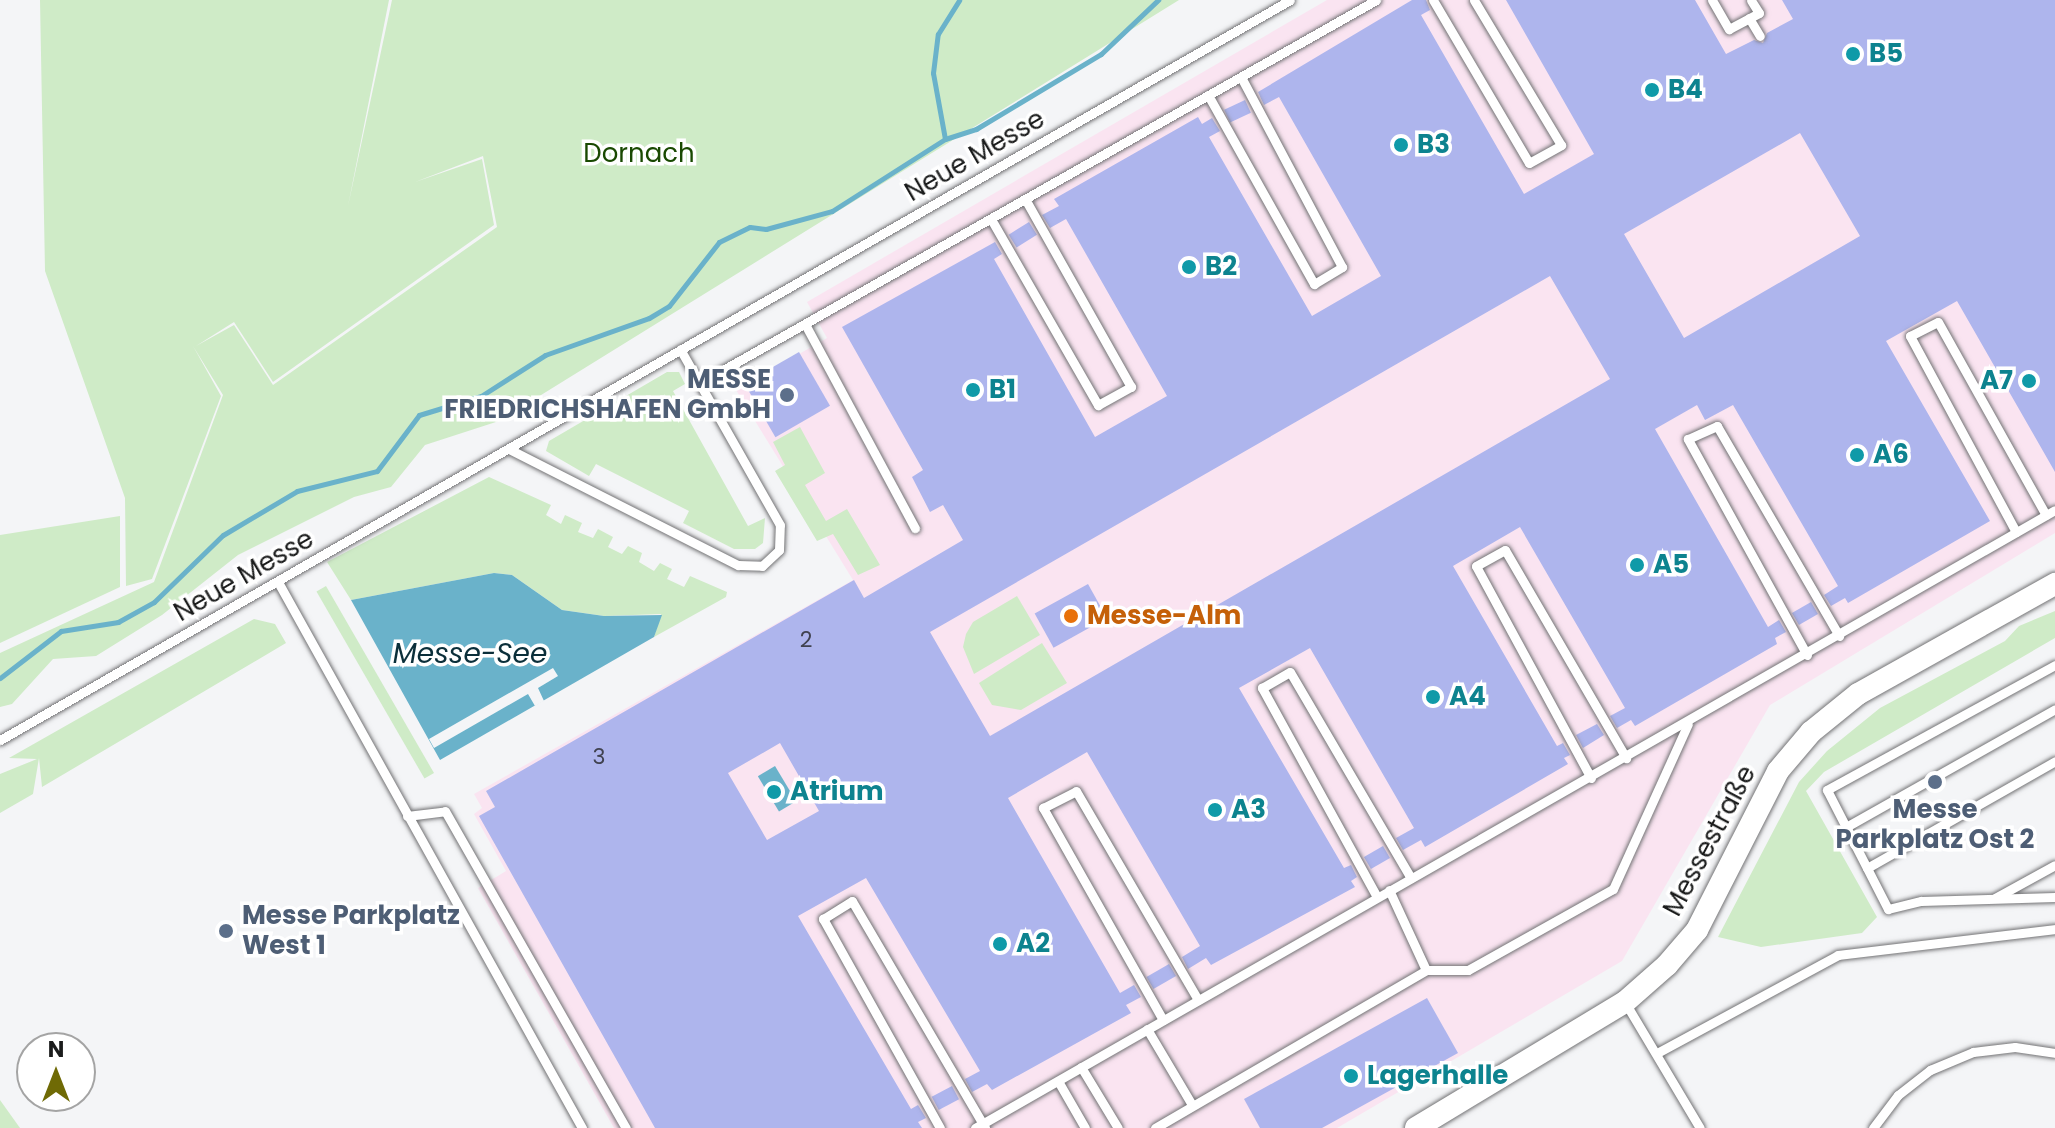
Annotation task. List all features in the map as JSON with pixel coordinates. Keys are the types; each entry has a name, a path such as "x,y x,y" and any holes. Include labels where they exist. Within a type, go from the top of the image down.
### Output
{"street":[{"name":"Messestraße","path":"1416,1128 1625,1002 1697,930 1757,807 1811,732 1858,694 2055,584"}],"lane":[{"name":"Neue Messe","path":"0,740 1290,0"},
{"path":"700,383 1376,0"},
{"path":"1433,0 1529,163 1561,145 1474,0"},
{"path":"1712,0 1729,29 1759,13 1751,0"},
{"path":"1749,18 1760,36"},
{"path":"1208,95 1314,284 1342,267 1241,77"},
{"path":"991,219 1098,405 1131,387 1025,199"},
{"path":"940,1128 823,919 852,901 981,1127 1389,890 1688,724 2050,513 1938,322 1925,324 1910,336 2016,532"},
{"path":"805,324 915,528"},
{"path":"509,449 738,565 762,566 779,550 780,525 680,349"},
{"path":"1807,655 1688,439 1717,426 1839,636"},
{"path":"1591,778 1476,566 1486,560 1505,550 1626,758"},
{"path":"278,582 582,1128"},
{"path":"2055,665 1827,790 1888,909 1921,901 2055,897"},
{"path":"1377,897 1262,688 1290,672 1411,878"},
{"path":"1846,827 2055,709"},
{"path":"1155,1128 1191,1103 1426,970 1468,970 1613,889 1688,724"},
{"path":"1867,868 2055,761"},
{"path":"1163,1020 1043,808 1076,791 1198,1000"},
{"path":"407,816 445,811 626,1128"},
{"path":"1993,900 2055,865"},
{"path":"1389,890 1426,970"},
{"path":"1657,1053 1838,955 2055,929"},
{"path":"1625,1002 1700,1128"},
{"path":"1147,1029 1191,1103"},
{"path":"1873,1128 1898,1095 1930,1070 1959,1058 2015,1047 2055,1053"},
{"path":"1081,1067 1118,1128"},
{"path":"1058,1081 1085,1128"}],"shaded area":[{"path":"1327,0 2055,0 2055,533 1770,705 1622,961 1337,1128 614,1128 478,888 506,871 474,814 482,808 474,794 853,580 736,390 827,338 807,302"}],"green space":[{"name":"Dornach","path":"40,0 389,0 348,206 392,0 1179,0 499,421 425,445 391,487 354,497 238,555 162,615 96,656 53,659 12,704 0,707 0,653 154,582 223,395 193,346 221,396 152,579 126,586 125,498 45,271","holes":["483,156 497,227 273,385 234,325 196,346 234,322 273,382 494,225 482,159 415,182"]},
{"path":"667,372 679,372 685,384 673,391 748,526 765,518 763,543 755,549 734,549 683,523 689,511 596,464 589,476 546,451 549,441"},
{"path":"800,427 825,473 805,485 826,521 847,509 880,565 858,575 833,534 817,541 775,471 785,465 773,442"},
{"path":"489,477 551,505 546,515 561,524 565,515 582,523 578,532 593,538 598,529 613,537 608,547 622,554 628,546 642,553 639,562 654,571 660,563 672,569 667,579 684,587 690,576 727,592 726,597 654,637 661,614 604,616 562,610 512,575 494,573 351,600 327,562"},
{"path":"120,516 120,587 0,643 0,535"},
{"path":"326,586 434,773 424,779 316,592"},
{"path":"1017,596 1040,635 974,674 963,647 966,634 973,622"},
{"path":"2055,611 2055,638 1824,772 1806,791 1877,917 1862,933 1761,947 1718,937 1799,782 1827,751 1880,708 2005,641 2019,626"},
{"path":"254,619 275,624 286,643 42,787 39,758 33,794 0,813 0,774 37,759 9,758"},
{"path":"1042,643 1067,683 1021,710 992,705 979,683"},
{"path":"0,1100 20,1128 0,1128"}],"water":[{"name":"Messe-See","path":"494,573 512,575 562,610 604,616 662,615 654,637 440,760 351,600"},
{"path":"775,766 796,801 779,811 758,776"}],"pier":[{"path":"553,668 558,676 538,688 544,701 535,706 528,694 434,748 429,739"}],"building":[{"path":"1412,0 1426,0 1430,10 1421,15 1524,194 1594,154 1506,0 1695,0 1726,54 1754,40 1763,43 1767,33 1793,19 1782,0 2055,0 2055,472 1957,301 1886,341 1990,521 1848,603 1845,598 1831,606 1824,595 1838,586 1733,405 1705,420 1697,405 1655,429 1768,627 1779,620 1786,632 1775,638 1777,644 1635,726 1631,720 1617,728 1610,716 1625,708 1520,527 1453,566 1557,746 1563,743 1570,755 1564,758 1568,764 1425,847 1421,840 1403,850 1396,838 1414,828 1310,648 1239,688 1344,868 1351,865 1357,877 1351,881 1355,887 1211,965 1206,958 1188,969 1182,957 1200,946 1087,752 1008,798 1120,993 1134,985 1141,997 1126,1005 1131,1013 992,1090 987,1084 972,1092 965,1079 980,1071 866,878 798,916 911,1109 918,1105 926,1118 918,1122 922,1128 655,1128 479,816 495,807 486,791 854,580 864,598 963,540 943,505 930,512 912,477 923,470 842,327 995,242 1002,254 994,259 1095,437 1167,396 1066,219 1050,228 1042,215 1059,206 1054,199 1198,117 1202,124 1212,118 1220,131 1209,137 1312,316 1381,276 1279,97 1264,105 1258,92","holes":["1800,133 1860,236 1684,338 1624,234","1550,276 1610,379 990,736 930,632","780,743 819,811 767,840 728,773"]},
{"path":"1245,100 1251,113 1230,122 1224,110"},
{"path":"1029,222 1037,235 1017,247 1009,235"},
{"name":"MESSE FRIEDRICHSHAFEN GmbH","path":"799,352 830,406 775,437 744,384"},
{"name":"Messe-Alm","path":"1088,584 1107,618 1054,648 1035,614"},
{"path":"1811,602 1818,614 1799,625 1792,613"},
{"path":"1597,724 1604,735 1583,748 1576,735"},
{"path":"1383,846 1390,858 1371,869 1364,857"},
{"path":"1169,964 1176,976 1153,989 1146,977"},
{"name":"Lagerhalle","path":"1427,998 1458,1053 1322,1128 1260,1128 1244,1099"},
{"path":"952,1086 959,1099 939,1110 932,1097"}],"waterway":[{"path":"945,139 933,73 938,34 959,0"},
{"path":"0,678 61,631 118,622 154,602 223,535 297,491 377,471 419,415 481,396 545,355 649,318 669,306 719,242 750,227 766,229 832,211 945,139 976,129 1101,54 1158,0"}],"place":[{"name":"B5","path":"1853,54"},
{"name":"B4","path":"1652,90"},
{"name":"B3","path":"1401,145"},
{"name":"B2","path":"1189,267"},
{"name":"A7","path":"2029,381"},
{"name":"B1","path":"973,390"},
{"name":"MESSE FRIEDRICHSHAFEN GmbH","path":"787,395"},
{"name":"A6","path":"1857,455"},
{"name":"A5","path":"1637,565"},
{"name":"Messe-Alm","path":"1071,616"},
{"name":"A4","path":"1433,697"},
{"name":"Messe Parkplatz Ost 2","path":"1935,782"},
{"name":"Atrium","path":"774,792"},
{"name":"A3","path":"1215,810"},
{"name":"Messe Parkplatz West 1","path":"226,931"},
{"name":"A2","path":"1000,944"},
{"name":"Lagerhalle","path":"1351,1076"}]}
